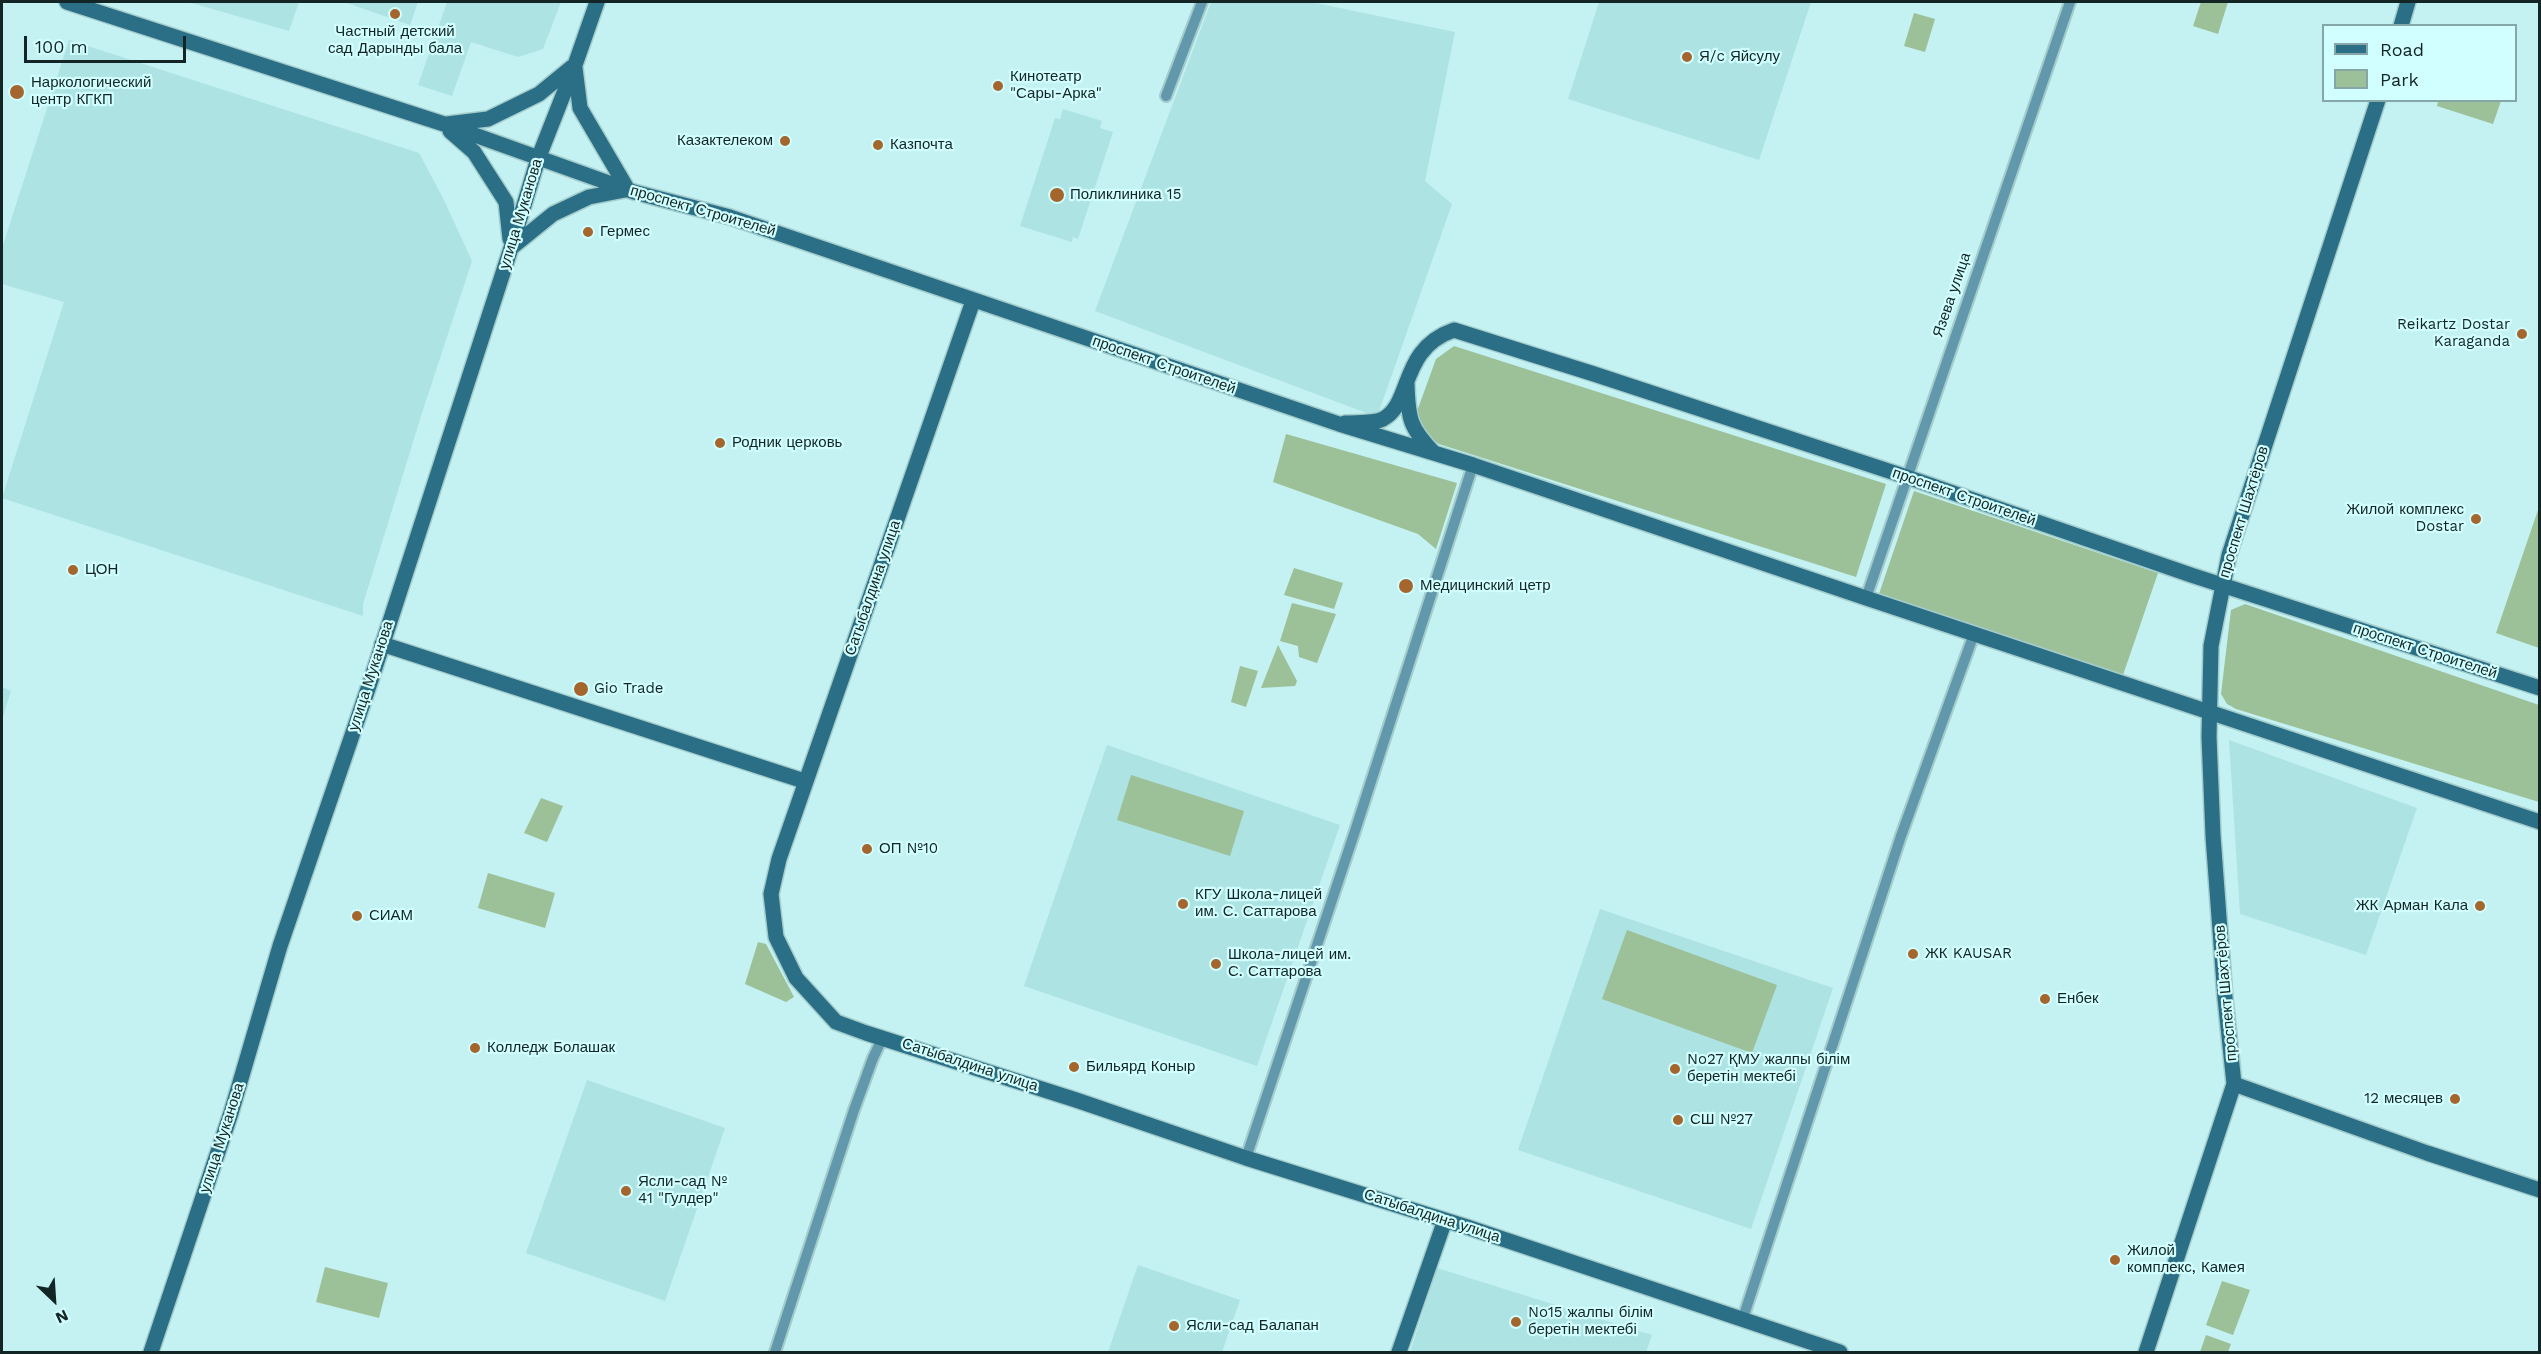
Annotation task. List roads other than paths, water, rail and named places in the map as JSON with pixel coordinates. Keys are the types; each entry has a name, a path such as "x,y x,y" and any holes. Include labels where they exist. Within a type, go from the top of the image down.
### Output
{"main road":[{"name":"проспект Строителей","path":"66,2 444,124 628,190 730,217 1339,424 1473,465 2540,822"},
{"name":"улица Муканова","path":"151,1353 231,1113 280,946 382,644 538,159 597,2"},
{"path":"2402,24 2408,2"},
{"path":"444,124 488,119 539,94 574,66"},
{"path":"511,248 553,214 590,197 628,190 580,108 574,66"},
{"name":"проспект Шахтёров","path":"2146,1353 2234,1084 2213,836 2209,712 2211,646 2222,585 2229,555 2377,102"},
{"path":"444,124 474,152 506,202 511,248"},
{"name":"Сатыбалдина улица","path":"973,301 778,860 771,894 776,937 796,978 836,1022 1246,1158 1445,1220 1743,1318 1840,1353"},
{"name":"проспект Строителей","path":"1339,424 1382,419 1393,410 1415,359 1438,336 1454,330 1907,477 2222,585 2540,688"},
{"path":"1407,378 1410,421 1420,439 1436,454"},
{"path":"382,644 804,781"},
{"path":"2234,1084 2427,1154 2540,1190"},
{"path":"1399,1353 1445,1220"}],"street":[{"path":"1166,96 1202,2"},
{"name":"Язева улица","path":"1866,598 2070,2"},
{"path":"1246,1158 1473,465"},
{"path":"1743,1318 1902,836 1974,634"},
{"path":"775,1353 854,1110 883,1037"}],"place":[{"name":"Частный детский сад Дарынды бала","path":"395,14"},
{"name":"Я/c Яйсулу","path":"1687,57"},
{"name":"Кинотеатр \"Сары-Арка\"","path":"998,86"},
{"name":"Наркологический центр КГКП","path":"17,92"},
{"name":"Казактелеком","path":"785,141"},
{"name":"Казпочта","path":"878,145"},
{"name":"Поликлиника 15","path":"1057,195"},
{"name":"Гермес","path":"588,232"},
{"name":"Reikartz Dostar Karaganda","path":"2522,334"},
{"name":"Родник церковь","path":"720,443"},
{"name":"Жилой комплекс Dostar","path":"2476,519"},
{"name":"ЦОН","path":"73,570"},
{"name":"Медицинский цетр","path":"1406,586"},
{"name":"Gio Trade","path":"581,689"},
{"name":"ОП №10","path":"867,849"},
{"name":"КГУ Школа-лицей им. С. Саттарова","path":"1183,904"},
{"name":"ЖК Арман Кала","path":"2480,906"},
{"name":"СИАМ","path":"357,916"},
{"name":"ЖК KAUSAR","path":"1913,954"},
{"name":"Школа-лицей им. С. Саттарова","path":"1216,964"},
{"name":"Енбек","path":"2045,999"},
{"name":"Колледж Болашак","path":"475,1048"},
{"name":"Бильярд Коныр","path":"1074,1067"},
{"name":"No27 ҚМУ жалпы білім беретін мектебі","path":"1675,1069"},
{"name":"12 месяцев","path":"2455,1099"},
{"name":"СШ №27","path":"1678,1120"},
{"name":"Ясли-сад № 41 \"Гулдер\"","path":"626,1191"},
{"name":"Жилой комплекс, Камея","path":"2115,1260"},
{"name":"No15 жалпы білім беретін мектебі","path":"1516,1322"},
{"name":"Ясли-сад Балапан","path":"1174,1326"}]}
